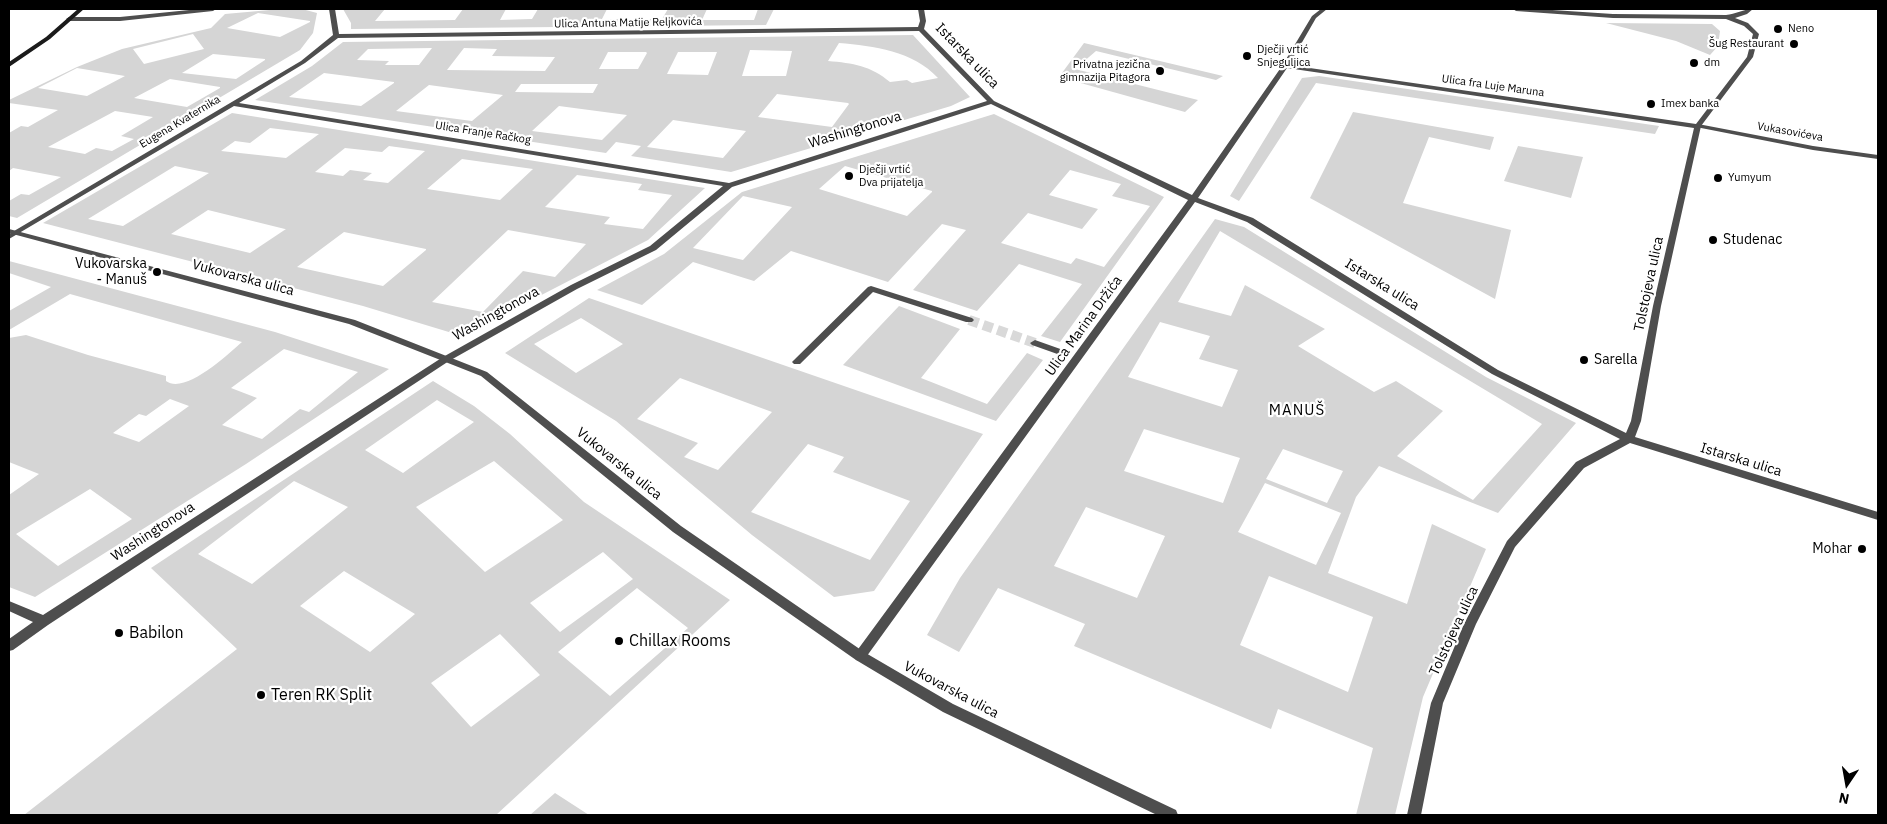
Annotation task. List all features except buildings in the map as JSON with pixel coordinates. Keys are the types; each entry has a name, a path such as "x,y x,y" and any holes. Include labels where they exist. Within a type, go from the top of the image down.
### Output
{"main road":[{"path":"9,65 48,38 81,9"}],"street":[{"path":"70,18 120,19 213,9"},
{"path":"332,9 336,36"},
{"name":"Istarska ulica","path":"921,9 923,21 921,29 992,102 1193,199 1250,220 1496,372 1629,439 1878,516"},
{"name":"Ulica Marina Držića","path":"860,656 1193,199 1285,66 1314,17 1324,9"},
{"path":"1516,9 1604,15 1726,17 1746,13 1750,9"},
{"name":"Tolstojeva ulica","path":"1414,815 1437,702 1470,624 1512,544 1580,465 1629,439 1636,421 1657,306 1698,126 1750,57 1756,34 1752,28 1726,17"},
{"name":"Ulica Antuna Matije Reljkovića","path":"336,36 921,29"},
{"name":"Eugena Kvaternika","path":"11,234 303,62 336,36"},
{"name":"Ulica fra Luje Maruna","path":"1285,66 1698,126"},
{"name":"Washingtonova","path":"9,646 44,621 446,359 574,287 653,248 729,185 992,102"},
{"name":"Ulica Franje Račkog","path":"232,104 729,185"},
{"name":"Vukasovićeva","path":"1698,126 1813,148 1878,157"},
{"name":"Vukovarska ulica","path":"11,234 352,322 484,374 677,530 860,656 948,708 1171,815"},
{"path":"797,362 871,289 969,320"},
{"path":"1035,343 1063,353"},
{"path":"9,606 44,621"}],"shaded area":[{"path":"281,9 302,9 317,13 313,33 300,50 17,218 9,216 9,201 21,194 29,195 61,177 13,168 9,171 9,133 21,126 28,127 58,110 9,103 9,100 77,67 122,49 211,28 225,14","holes":["258,13 310,21 280,37 227,28","193,34 204,49 144,64 133,49","213,54 265,59 236,79 182,73","77,68 125,76 87,96 38,88","170,79 220,87 187,107 134,98","115,111 153,117 121,136 134,139 112,151 96,148 85,154 48,147"]},
{"path":"343,9 385,9 375,21 455,20 463,9 506,9 500,20 532,19 538,9 607,9 602,19 662,19 668,9 707,9 702,20 754,20 758,9 774,9 766,25 351,29 351,23"},
{"path":"1606,23 1712,24 1720,31 1718,46 1710,55 1676,41"},
{"path":"913,35 970,97 951,106 731,172 631,156 641,146 616,142 606,153 255,100 312,66 343,42","holes":["839,43 892,51 917,62 938,78 912,83 907,80 890,82 876,72 846,63 828,61","432,48 419,65 385,65 389,61 357,60 368,49","464,48 497,49 492,56 555,57 545,71 447,70","750,50 792,51 786,76 742,76","608,52 646,52 638,69 599,69","678,52 717,52 708,75 667,74","324,73 394,82 361,106 289,97","521,84 598,84 593,93 515,92","429,85 503,95 472,121 396,111","777,94 849,104 832,127 758,117","559,106 627,115 602,140 532,131","673,120 746,131 723,158 647,147"]},
{"path":"1084,43 1223,76 1216,80 1096,51 1075,69 1198,100 1185,112 1059,77"},
{"path":"1319,76 1659,126 1655,134 1316,83 1239,201 1230,196 1302,78"},
{"path":"1353,112 1494,137 1490,150 1429,137 1403,203 1511,230 1495,299 1310,198"},
{"path":"232,113 705,188 648,240 462,336 363,306 43,223","holes":["270,128 319,134 286,158 221,151 235,141 250,143","389,146 425,151 388,183 363,180 372,173 350,170 343,176 315,172 345,148 382,152","462,159 533,169 500,200 427,189","175,166 209,173 123,226 88,219","577,175 642,184 638,190 672,195 643,229 604,224 610,217 545,207","208,210 286,229 250,253 171,234","508,230 586,244 555,277 523,271 483,312 432,302","344,232 426,249 383,286 297,267"]},
{"path":"994,114 1164,197 1060,342 1041,336 1082,284 1019,264 977,311 913,290 966,230 942,224 888,282 791,251 754,281 693,262 642,305 597,290 664,254 742,192","holes":["845,166 932,191 932,192 907,216 819,189","1070,170 1121,184 1112,196 1150,206 1104,267 1076,258 1071,264 1001,243 1028,213 1082,229 1098,209 1049,195","743,196 792,207 743,260 693,248"]},
{"path":"1518,146 1583,157 1571,198 1504,181"},
{"path":"1215,219 1244,227 1486,377 1576,423 1498,513 1379,466 1356,497 1328,573 1407,604 1432,524 1486,549 1423,697 1395,815 1356,815 1373,748 1278,709 1271,729 1074,646 1085,624 998,588 959,652 927,635 960,578","holes":["1220,231 1542,424 1473,500 1397,456 1443,411 1396,381 1374,392 1298,346 1325,329 1245,285 1231,316 1178,302","1160,322 1210,336 1199,359 1238,370 1222,407 1128,377","1144,429 1240,458 1223,503 1124,471","1283,449 1343,471 1327,503 1266,479","1265,483 1341,513 1316,565 1238,532","1086,507 1165,536 1137,598 1054,566","1269,576 1373,617 1348,692 1240,645"]},
{"path":"9,261 275,332 389,369 246,464 35,597 9,587 9,495 39,474 9,462 9,338 26,335 88,355 166,376 166,381 174,384 184,383 205,372 242,342 70,294 9,330 9,311 51,287 9,273","holes":["284,349 358,372 309,412 300,409 262,439 222,425 257,398 231,388","170,399 189,406 139,442 113,433 139,414 146,416","90,489 132,519 58,566 16,534"]},
{"path":"589,298 983,434 874,591 834,597 752,535 616,421 505,353","holes":["581,318 623,344 576,373 534,344","680,378 772,412 718,470 684,457 698,443 637,419","808,444 844,457 833,472 910,501 870,560 751,512"]},
{"path":"899,306 960,329 921,378 987,404 1027,353 1043,360 996,421 843,365"},
{"path":"433,381 474,406 510,434 584,502 730,600 496,815 24,815 237,649 151,568","holes":["437,400 474,422 403,473 365,450","494,461 563,520 485,572 416,507","294,481 348,507 252,584 198,554","603,552 633,579 560,632 530,603","344,571 415,614 370,652 300,606","637,588 688,628 610,696 558,652","500,634 540,675 471,727 431,683"]},
{"path":"555,793 589,815 530,815"}],"tunnel":[{"path":"973,321 969,320 1035,343"}],"place":[{"name":"Neno","path":"1778,29"},
{"name":"Šug Restaurant","path":"1794,44"},
{"name":"Dječji vrtić Snjeguljica","path":"1247,56"},
{"name":"dm","path":"1694,63"},
{"name":"Privatna jezična gimnazija Pitagora","path":"1160,71"},
{"name":"Imex banka","path":"1651,104"},
{"name":"Dječji vrtić Dva prijatelja","path":"849,176"},
{"name":"Yumyum","path":"1718,178"},
{"name":"Studenac","path":"1713,240"},
{"name":"Vukovarska - Manuš","path":"157,272"},
{"name":"Sarella","path":"1584,360"},
{"name":"Mohar","path":"1862,549"},
{"name":"Babilon","path":"119,633"},
{"name":"Chillax Rooms","path":"619,641"},
{"name":"Teren RK Split","path":"261,695"}],"district":[{"name":"MANUŠ","path":"1297,411"}]}
